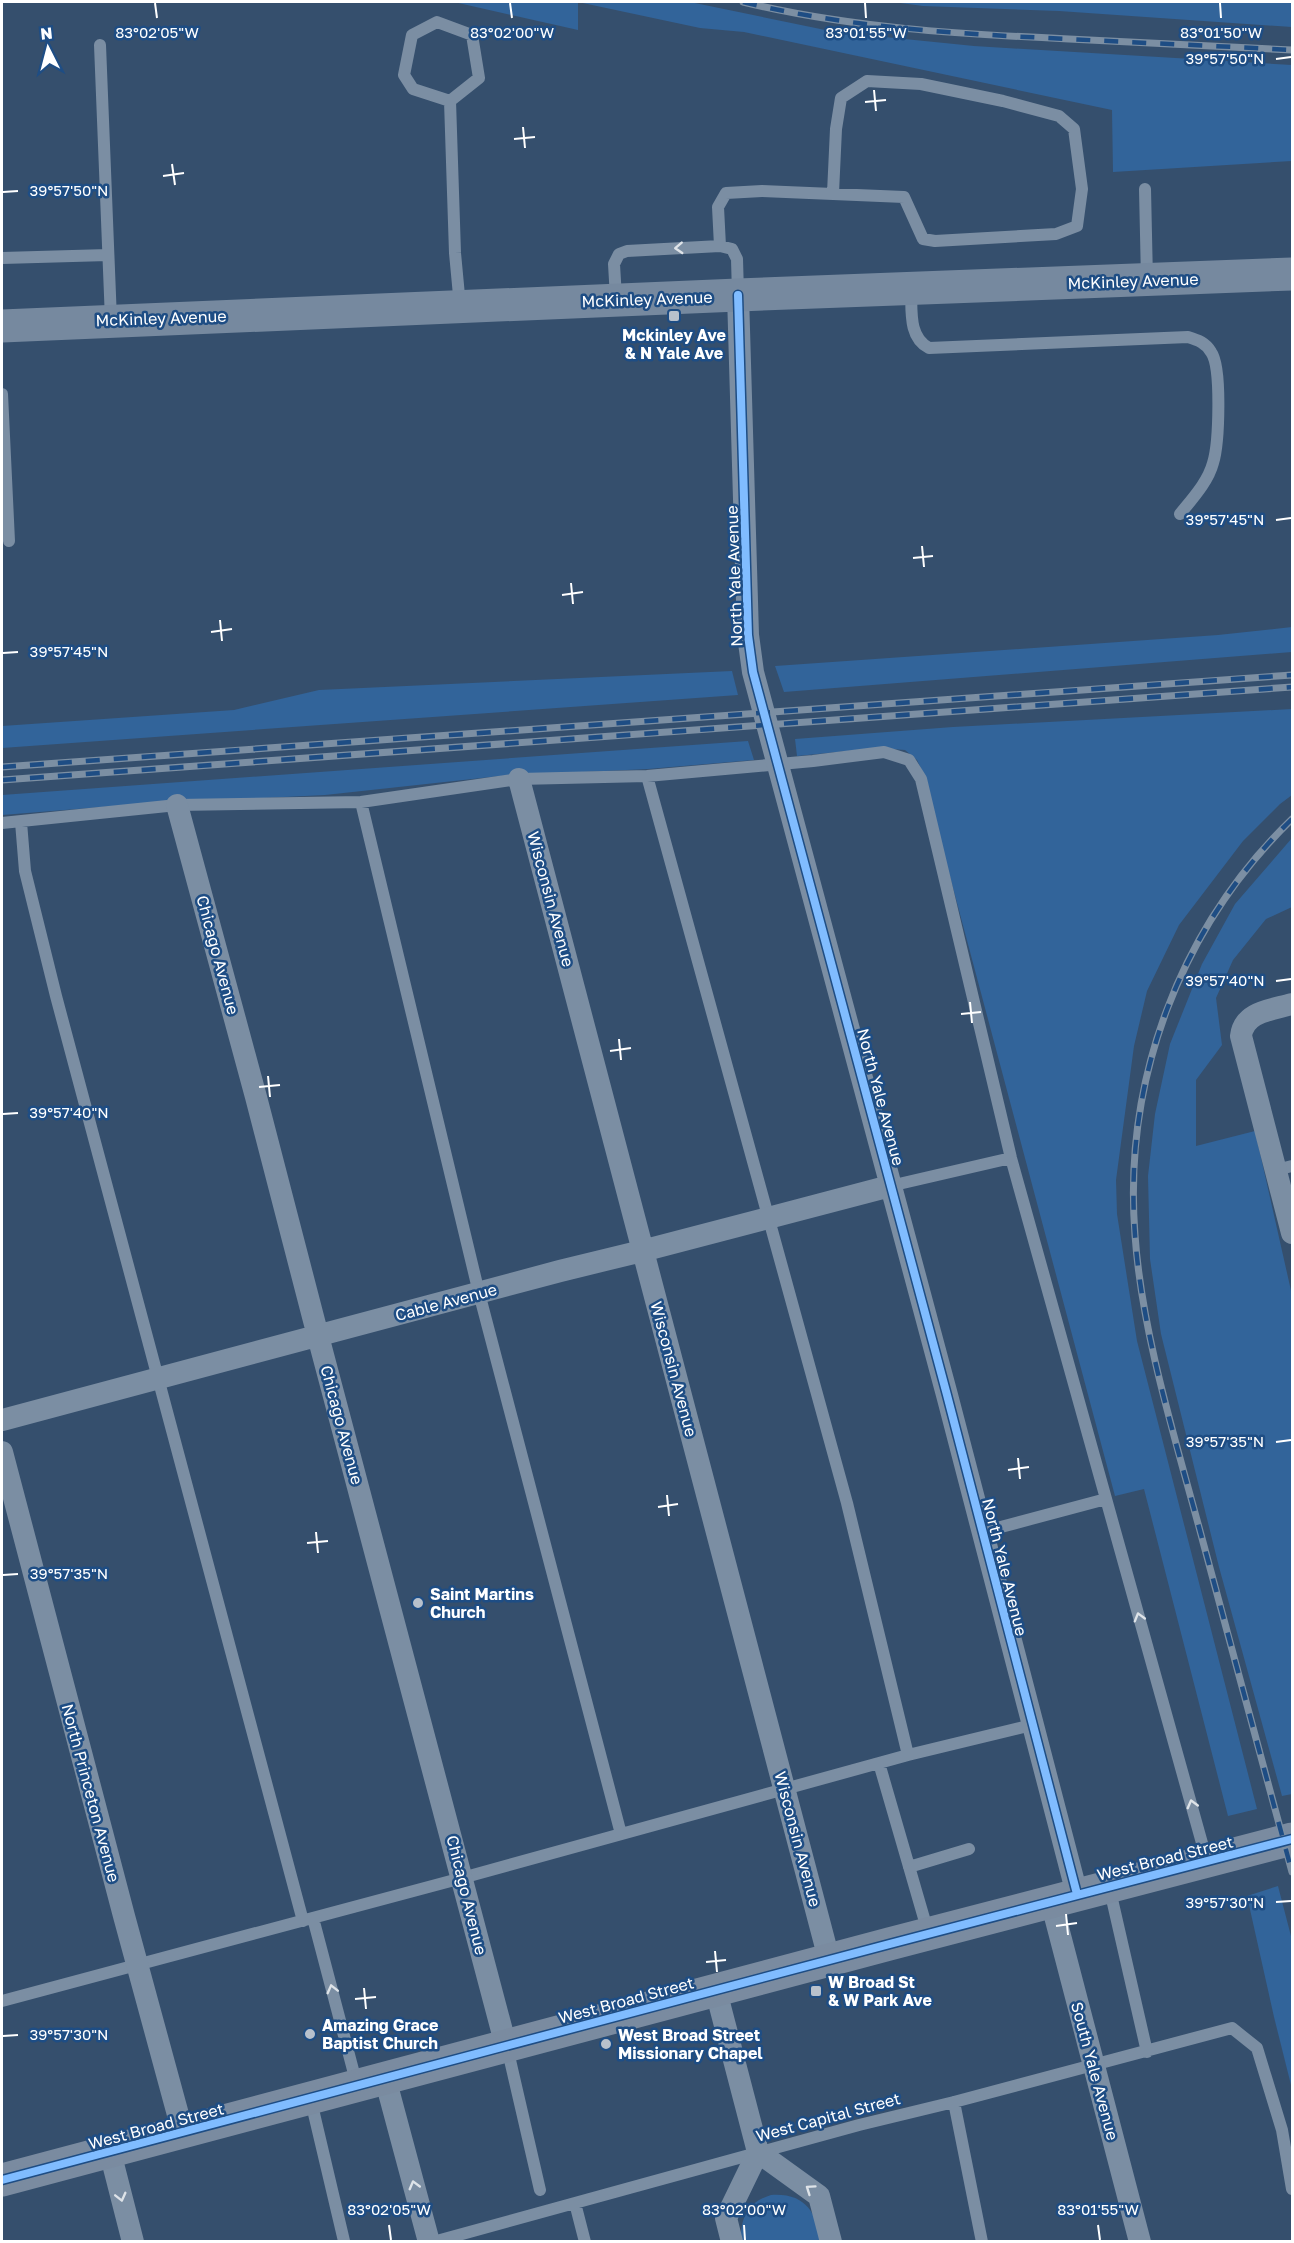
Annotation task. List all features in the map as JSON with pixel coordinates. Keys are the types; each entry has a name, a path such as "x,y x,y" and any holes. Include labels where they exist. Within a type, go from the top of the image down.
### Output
{"main road":[{"name":"McKinley Avenue","path":"2,326 1293,274"},
{"name":"West Broad Street","path":"2,2180 310,2100 1064,1897 1293,1839"}],"street":[{"name":"North Yale Avenue","path":"738,295 748,634 753,672 1032,1725 1064,1897"},
{"name":"Wisconsin Avenue","path":"519,779 830,1959"},
{"name":"Chicago Avenue","path":"177,805 506,2046"},
{"path":"1293,1004 1254,1015 1242,1027 1241,1036 1284,1168 1293,1233"},
{"name":"Cable Avenue","path":"2,1420 890,1186"},
{"name":"North Princeton Avenue","path":"2,1452 183,2133"},
{"name":"South Yale Avenue","path":"1064,1897 1094,2066 1140,2241"},
{"path":"716,1991 758,2152 819,2196 831,2241"},
{"path":"371,2082 431,2241"},
{"path":"110,2152 133,2241"},
{"path":"732,2241 726,2218 758,2152"}],"lane":[{"path":"437,22 472,35 478,67 479,78 450,101 412,89 404,75 412,35 437,22"},
{"path":"100,45 111,320"},
{"path":"720,246 718,207 726,193 762,191 904,197 923,239 935,241 1056,234 1077,226 1082,189 1074,129 1059,116 1003,100 921,84 867,81 841,98 836,129 833,193"},
{"path":"450,101 455,253 460,307"},
{"path":"1145,189 1147,281"},
{"path":"616,300 614,264 619,254 627,251 720,246 732,249 737,259 738,295"},
{"path":"2,258 108,255"},
{"path":"911,288 914,331 921,344 928,348 1188,337 1200,340 1212,352 1217,368 1217,441 1213,465 1201,487 1180,514"},
{"path":"2,394 9,541"},
{"path":"2,824 177,805 361,802 519,779 647,776 884,752 909,760 921,779 1011,1158 1207,1861"},
{"path":"647,776 847,1503 908,1755"},
{"path":"361,802 479,1293 621,1834"},
{"path":"21,822 25,870 157,1378 308,1919 371,2082"},
{"path":"890,1186 1011,1158"},
{"path":"982,1532 1106,1499"},
{"path":"2,2001 462,1878 908,1755 1032,1725"},
{"path":"879,1763 928,1934"},
{"path":"909,1867 969,1849"},
{"path":"1109,1886 1147,2052"},
{"name":"West Capital Street","path":"431,2241 859,2125 1094,2066 1232,2028 1257,2048 1282,2130 1293,2189"},
{"path":"506,2046 540,2190"},
{"path":"310,2100 344,2241"},
{"path":"954,2102 982,2241"},
{"path":"575,2203 585,2241"}],"shaded area":[{"path":"454,2 578,2 578,30"},
{"path":"578,2 690,2 835,32 974,46 1292,65 1292,161 1113,172 1112,110 744,32 700,28"},
{"path":"893,2 1292,2 1292,27 1059,11 923,6"},
{"path":"1292,627 1292,652 784,692 775,666 1218,635"},
{"path":"732,671 738,695 2,748 2,726 234,710 319,690"},
{"path":"1292,709 1292,795 1243,841 1179,925 1147,991 1134,1046 1116,1180 1117,1214 1137,1341 1257,1809 1228,1816 1144,1489 1115,1496 940,839 927,781 917,760 905,750 878,748 797,756 795,739 953,727"},
{"path":"748,741 754,760 648,769 500,776 325,795 127,805 2,815 2,795"},
{"path":"1292,838 1292,907 1266,919 1233,960 1216,998 1222,1045 1196,1080 1196,1146 1255,1131 1292,1295 1292,1794 1282,1796 1219,1567 1161,1334 1150,1259 1148,1176 1155,1114 1170,1044 1202,964 1235,904"},
{"path":"1278,1886 1292,1940 1292,2089 1247,1896"},
{"path":"771,2195 793,2197 807,2206 823,2242 741,2242 742,2226 747,2212 756,2202"}],"railway":[{"path":"743,2 864,24 946,32 1292,50"},
{"path":"2,767 1292,675"},
{"path":"2,780 1292,687"},
{"path":"1292,819 1253,862 1219,908 1190,957 1167,1009 1150,1064 1139,1120 1134,1177 1135,1235 1139,1273 1153,1351 1292,1872"}],"cycle path":[{"path":"738,295 748,635 753,672 947,1395 1077,1894"},
{"path":"2,2180 1292,1839"}],"place":[{"name":"Mckinley Ave & N Yale Ave","path":"674,316"},
{"name":"Saint Martins Church","path":"418,1603"},
{"name":"W Broad St & W Park Ave","path":"816,1991"},
{"name":"Amazing Grace Baptist Church","path":"310,2034"},
{"name":"West Broad Street Missionary Chapel","path":"606,2044"}]}
